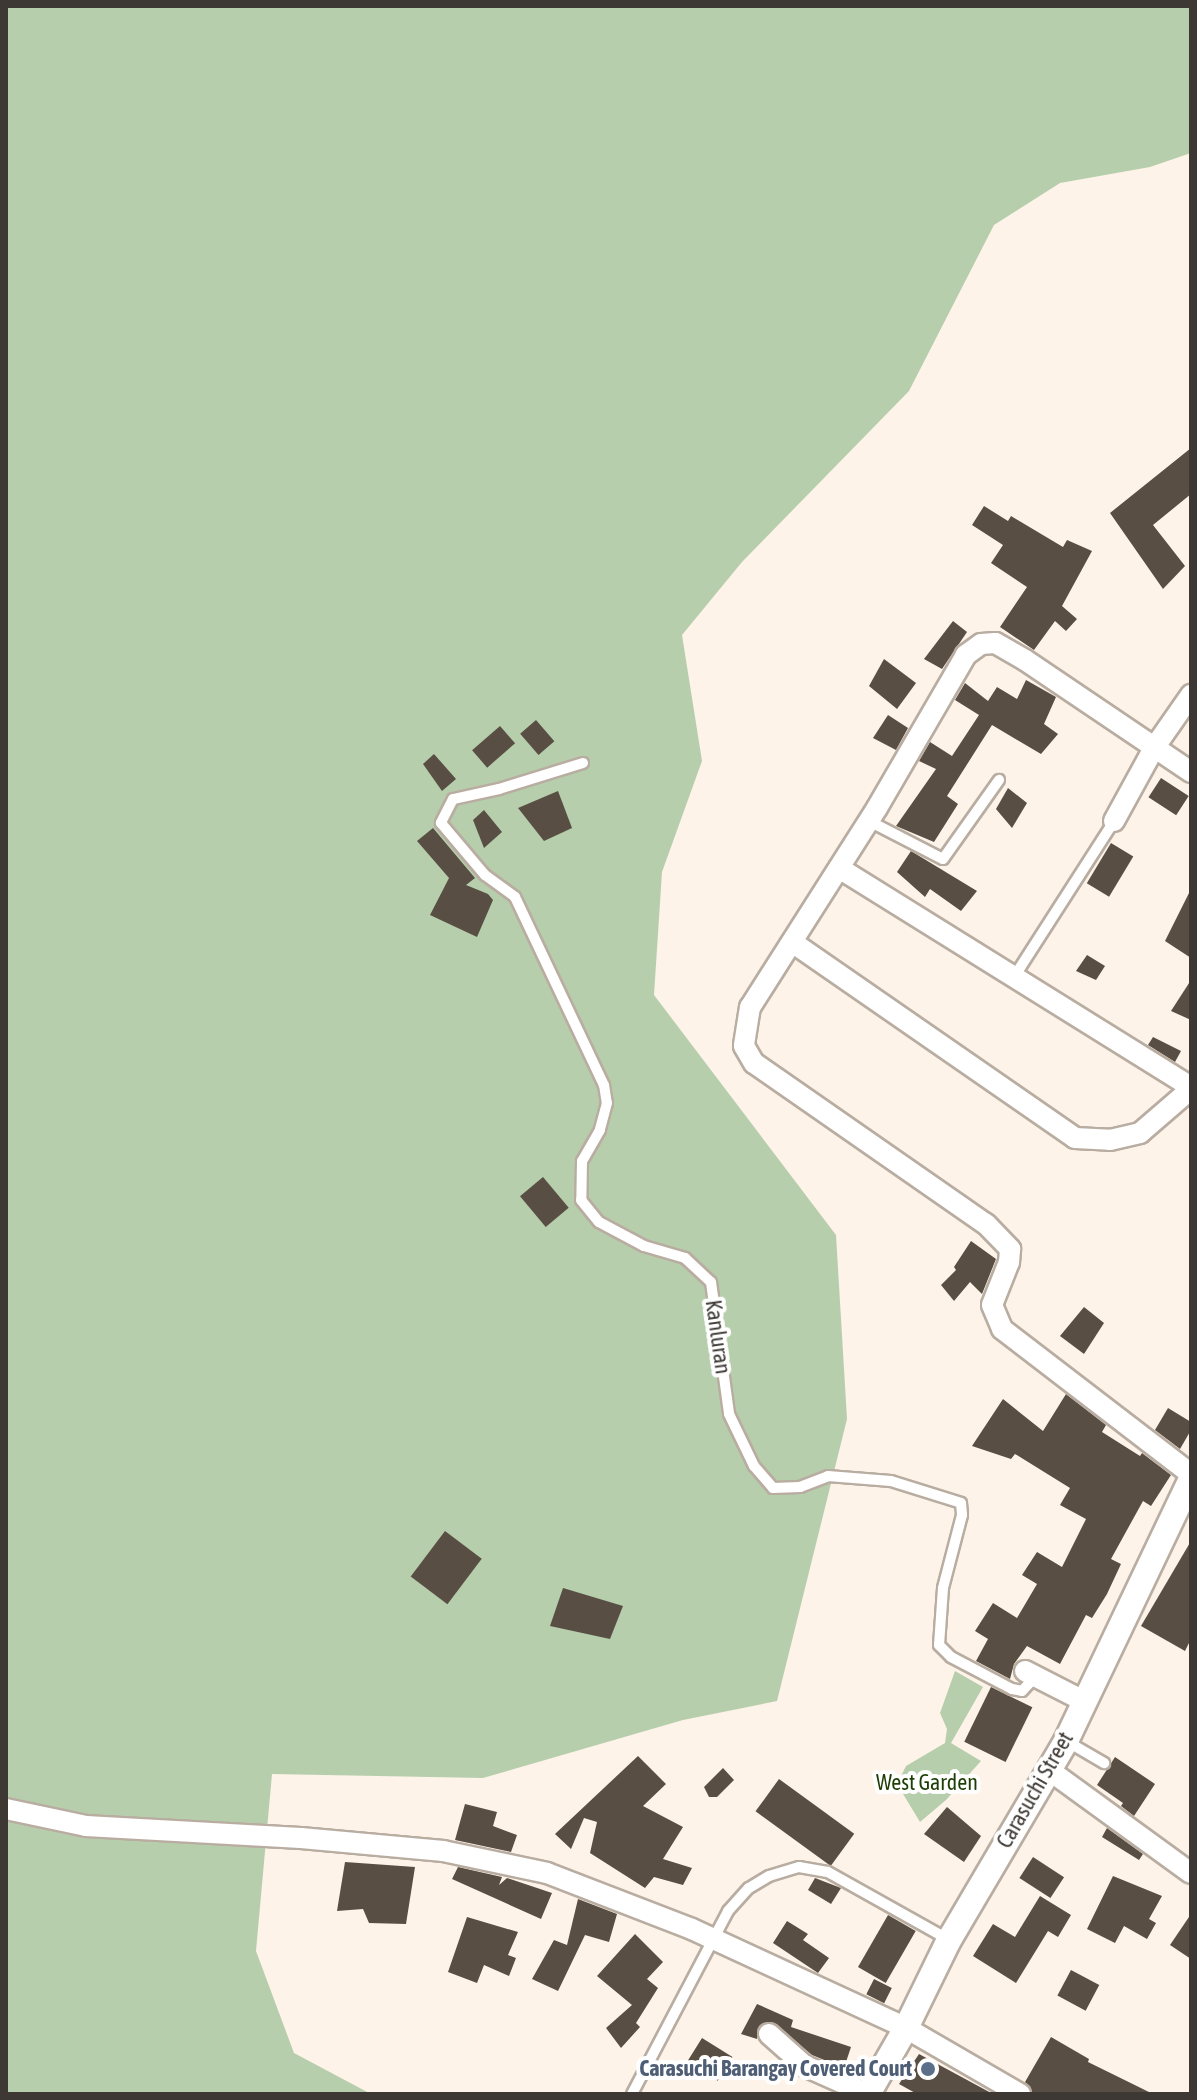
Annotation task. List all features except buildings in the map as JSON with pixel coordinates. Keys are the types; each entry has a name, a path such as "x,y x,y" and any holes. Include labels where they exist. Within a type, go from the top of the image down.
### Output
{"street":[{"path":"1191,772 1025,660 995,643 981,644 966,655 869,821 750,1007 744,1046 754,1063 986,1224 1010,1249 1009,1262 992,1305 1002,1329 1191,1477"},
{"path":"1114,821 1154,748 1191,695"},
{"path":"792,942 1075,1138 1110,1140 1140,1133 1191,1088 839,868"},
{"name":"Carasuchi Street","path":"868,2094 906,2028 949,1940 1066,1741 1082,1700 1191,1477"},
{"path":"1029,1674 1082,1700"},
{"path":"1049,1770 1191,1873"},
{"path":"6,1809 86,1826 301,1838 443,1851 547,1873 713,1939 906,2028 1020,2094"},
{"path":"769,2034 805,2066 868,2094"}],"lane":[{"name":"Kanluran","path":"583,763 499,789 453,799 441,823 485,875 515,897 604,1085 607,1103 600,1130 582,1161 581,1200 599,1222 644,1246 685,1258 711,1282 729,1414 754,1466 773,1488 800,1487 828,1476 891,1481 961,1503 962,1515 943,1588 939,1645 951,1657 1012,1689 1022,1691 1029,1674"},
{"path":"869,821 943,859 999,780"},
{"path":"1014,977 1114,821"},
{"path":"1066,1741 1104,1763"},
{"path":"632,2094 728,1911 749,1888 769,1876 799,1867 828,1872 949,1940"}],"green space":[{"path":"6,6 1191,6 1191,153 1150,167 1060,183 994,225 909,391 742,562 682,635 702,761 662,872 654,995 836,1235 847,1419 777,1701 683,1720 483,1778 272,1774 256,1951 294,2053 371,2094 6,2094"},
{"name":"West Garden","path":"955,1671 983,1687 951,1743 981,1761 946,1800 920,1822 897,1784 906,1766 945,1743 947,1729 940,1713"}],"place":[{"name":"Carasuchi Barangay Covered Court","path":"928,2069"}]}
